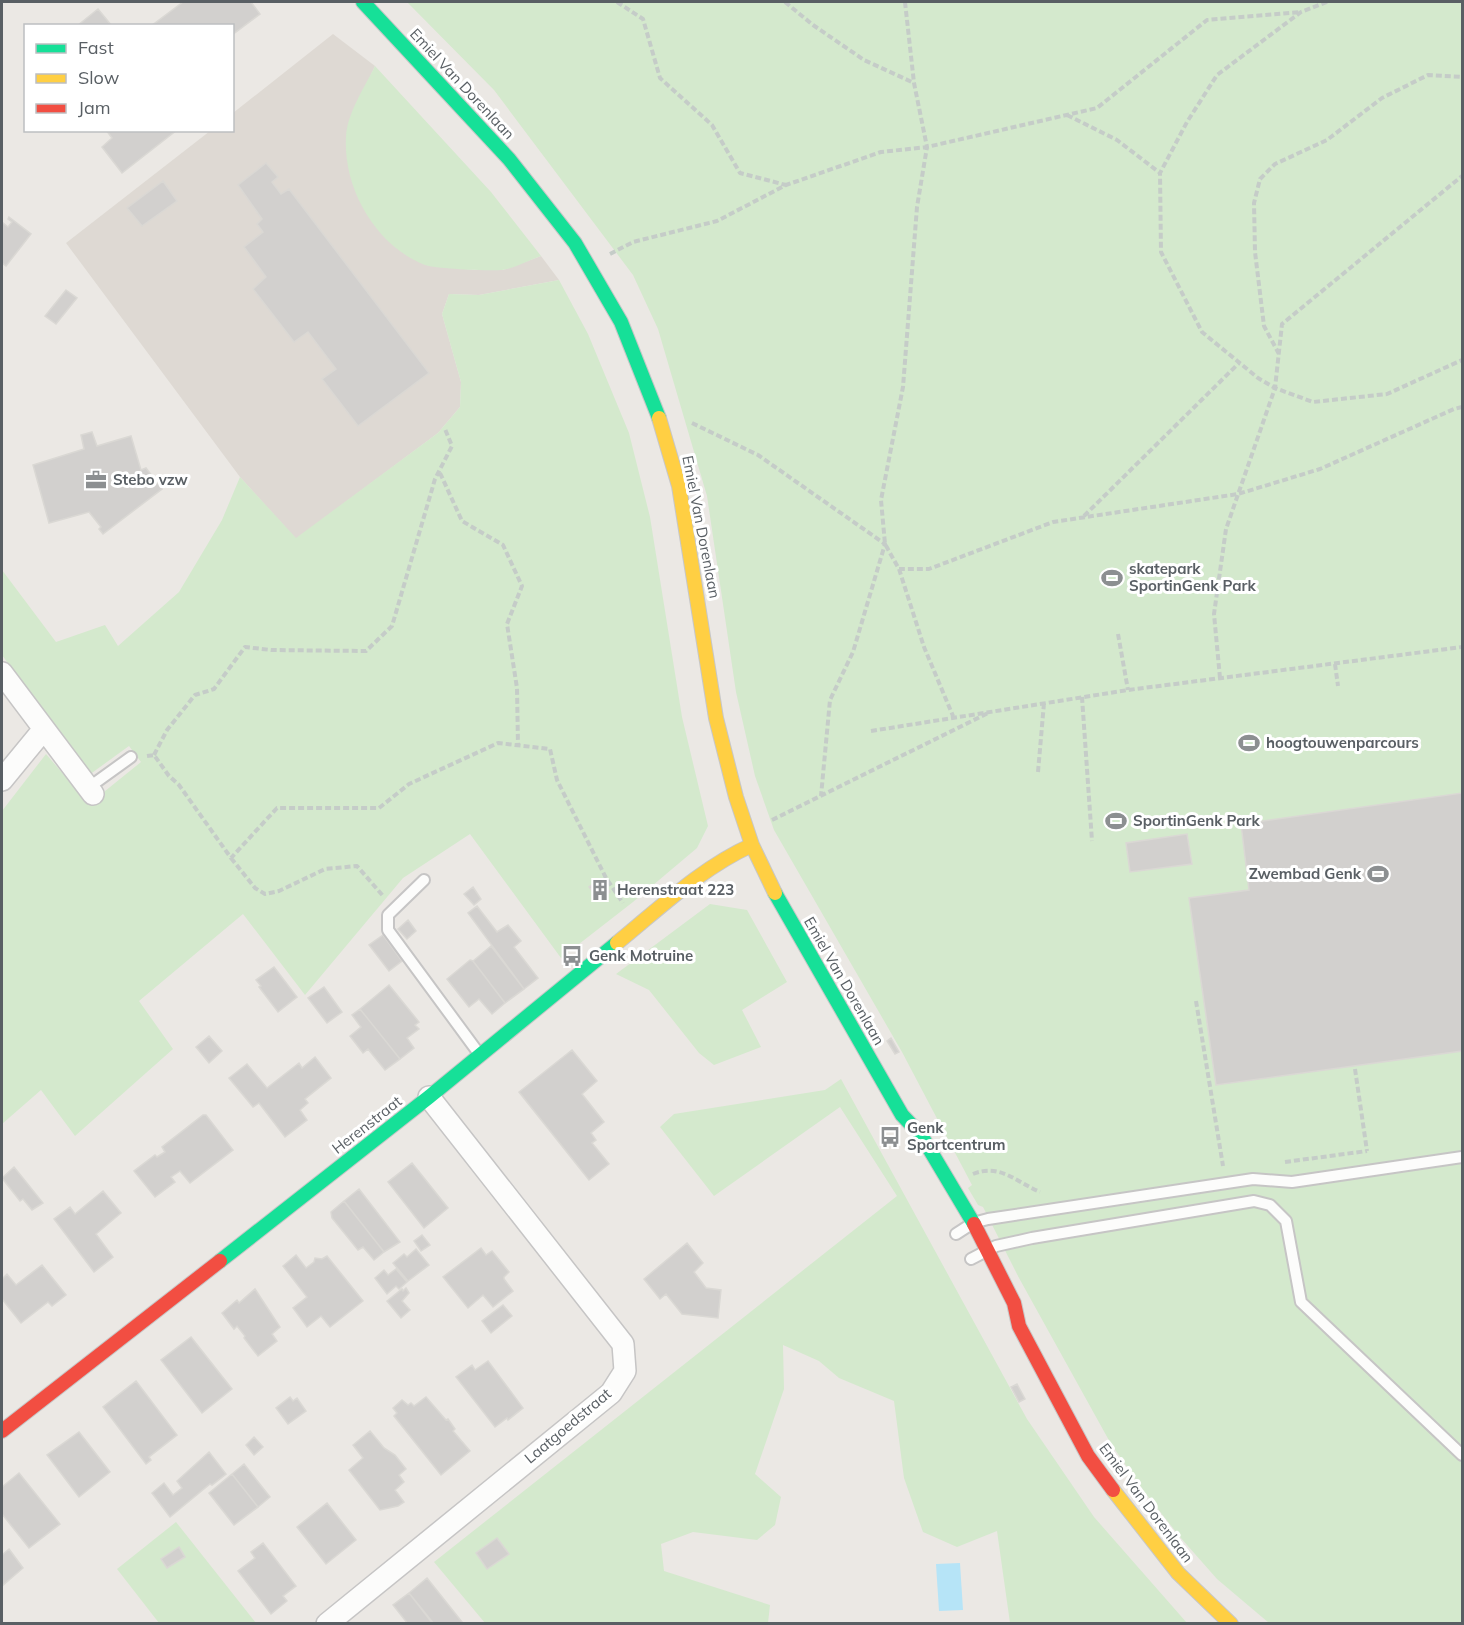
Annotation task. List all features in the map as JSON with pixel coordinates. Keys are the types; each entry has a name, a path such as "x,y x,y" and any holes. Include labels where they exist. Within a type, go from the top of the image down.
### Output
{"street":[{"name":"Emiel Van Dorenlaan","path":"363,2 509,159 575,243 621,322 656,406 679,486 716,718 736,797 752,845 770,885 902,1115 921,1135 973,1223 1014,1303 1019,1326 1088,1456 1132,1517 1178,1573 1231,1623"},
{"path":"2,673 91,791"},
{"path":"2,780 44,729"},
{"name":"Herenstraat","path":"2,1431 429,1097 704,873 726,857 752,845"},
{"name":"Laatgoedstraat","path":"327,1623 611,1393 625,1371 623,1344 429,1097"},
{"name":"Emiel Van Dorenlaan","path":"902,1115 906,1136"},
{"name":"Emiel Van Dorenlaan","path":"999,1310 1019,1326"}],"lane":[{"path":"91,791 131,757"},
{"path":"424,880 388,915 388,930 480,1056"},
{"path":"1462,1157 1292,1182 1253,1179 988,1219 973,1223 963,1246 987,1249 1032,1238 1254,1201 1270,1205 1286,1221 1301,1302 1462,1455"}],"path":[{"path":"617,2 643,19 660,78 712,125 740,172 786,185"},
{"path":"785,2 813,25 864,60 914,83"},
{"path":"821,796 830,700 852,652 885,544 881,500 903,387 916,207 927,147 914,83 905,2"},
{"path":"1327,2 1301,12 1217,75 1187,122 1160,173 1161,252 1202,332 1258,378 1275,388 1313,402 1387,394 1462,360"},
{"path":"588,267 633,242 717,220 786,185 881,152 927,147 1097,108 1207,20 1301,12"},
{"path":"1279,354 1264,327 1255,252 1254,203 1260,179 1275,164 1327,140 1382,98 1428,75 1462,77"},
{"path":"1066,115 1117,140 1160,173"},
{"path":"1220,678 1214,614 1226,529 1275,388 1282,324 1462,176"},
{"path":"1083,516 1239,363"},
{"path":"899,569 929,569 1053,522 1238,495 1320,469 1462,407"},
{"path":"692,423 758,455 885,544 899,569 924,647 953,716"},
{"path":"154,755 167,730 195,695 214,689 245,647 271,650 366,651 392,626 435,479 452,446 445,429"},
{"path":"440,473 462,521 503,545 522,586 507,624 517,688 518,745"},
{"path":"1118,634 1128,690"},
{"path":"871,731 953,716 1128,690 1462,648"},
{"path":"1335,664 1338,686"},
{"path":"1082,697 1092,841"},
{"path":"1038,772 1044,703"},
{"path":"770,821 992,712"},
{"path":"231,858 277,808 379,808 410,784 498,743 550,749 557,780 606,878 639,926"},
{"path":"131,757 154,755"},
{"path":"154,755 255,888 265,894 279,891 325,868 357,866 394,909"},
{"path":"1196,1001 1224,1170"},
{"path":"1355,1069 1367,1150"}],"shaded area":[{"path":"333,34 375,66 352,115 426,265 475,270 503,270 541,256 559,280 479,295 449,294 442,314 461,382 460,407 438,433 296,539 240,477 66,243 209,132 234,132 234,112"}],"green space":[{"name":"SportinGenk Park","path":"407,2 1462,2 1462,1623 1269,1623 1217,1579 1146,1494 1111,1444 1019,1278 983,1207 978,1205 968,1188 972,1185 902,1052 774,830 755,776 736,692 707,496 658,329 633,275 494,90"},
{"path":"375,66 491,192 541,256 502,270 431,266 407,256 378,230 366,213 350,176 346,137 353,110"},
{"path":"559,280 588,334 629,433 650,517 682,717 708,826 697,848 561,958 470,834 403,878 305,995 243,914 139,1001 173,1049 75,1136 41,1090 2,1124 2,811 46,754 89,804 141,762 129,746 89,775 2,655 2,570 56,642 105,625 118,646 179,592 222,520 240,477 296,538 438,433 460,407 461,382 442,314 449,294 479,295"},
{"path":"710,904 747,910 787,982 742,1010 761,1047 714,1065 699,1053 649,990 616,974"},
{"path":"841,1079 1027,1419 1094,1517 1187,1623 1010,1623 997,1531 957,1547 923,1532 904,1478 894,1401 839,1378 819,1361 783,1345 784,1389 755,1474 781,1497 775,1525 757,1540 693,1532 661,1544 664,1571 770,1605 768,1623 485,1623 434,1562 897,1196 840,1107 714,1196 660,1127 674,1114 825,1090"},
{"path":"176,1522 256,1623 159,1623 117,1569"}],"water":[{"path":"960,1563 963,1610 939,1611 936,1564"}],"building":[{"path":"183,2 251,2 260,14 234,34 234,24 154,24"},
{"path":"98,9 110,24 79,24"},
{"path":"108,132 174,132 122,173 102,147 112,138"},
{"path":"266,163 278,177 272,182 281,194 289,189 429,373 358,426 322,379 336,369 308,332 294,342 253,289 266,277 244,247 263,232 257,224 262,219 238,185"},
{"path":"163,181 177,201 142,226 127,208"},
{"path":"9,217 31,234 6,266 2,263 2,222 8,227 12,222 8,219"},
{"path":"66,290 77,298 56,324 45,316"},
{"name":"Stebo vzw","path":"92,432 97,446 131,436 141,470 146,468 162,489 103,534 99,529 101,527 89,512 49,523 33,465 84,449 81,435"},
{"path":"1462,793 1462,1051 1216,1085 1189,898 1249,890 1241,824"},
{"path":"1187,834 1192,864 1130,872 1126,843"},
{"name":"Herenstraat 223","path":"600,879 610,892 600,901 589,887"},
{"path":"473,887 481,899 474,905 464,894"},
{"path":"477,906 497,932 508,925 521,941 514,947 538,978 524,989 468,913"},
{"path":"408,920 416,931 407,939 398,929"},
{"path":"383,935 402,961 389,971 369,945"},
{"path":"491,946 524,989 505,1003 473,961"},
{"path":"470,960 505,1003 492,1014 479,999 469,1007 447,979"},
{"path":"274,967 297,997 278,1012 256,980"},
{"path":"389,985 419,1022 415,1025 419,1029 407,1038 414,1048 400,1059 360,1009"},
{"path":"324,987 342,1012 327,1023 308,998"},
{"path":"360,1009 400,1059 385,1070 368,1049 363,1053 350,1036 361,1027 352,1015"},
{"path":"209,1036 222,1051 209,1063 196,1047"},
{"path":"891,1038 899,1052 895,1054 887,1041"},
{"path":"572,1050 597,1081 582,1094 604,1122 591,1133 596,1140 592,1143 609,1164 589,1180 519,1092"},
{"path":"315,1057 331,1078 305,1099 308,1103 300,1110 307,1120 285,1137 259,1103 253,1107 229,1078 247,1064 267,1088 299,1063 302,1068"},
{"path":"206,1115 233,1150 190,1183 180,1171 171,1177 175,1182 155,1197 134,1171 155,1155 157,1157 165,1152 162,1147"},
{"path":"412,1163 448,1208 424,1228 388,1182"},
{"path":"14,1167 43,1203 32,1210 23,1199 20,1201 2,1178"},
{"path":"359,1189 400,1242 384,1252 344,1201"},
{"path":"103,1191 121,1213 96,1234 113,1257 94,1272 54,1219 70,1207 75,1214"},
{"path":"344,1201 384,1252 374,1260 363,1247 358,1250 332,1218 331,1212"},
{"path":"422,1235 430,1245 421,1251 414,1241"},
{"path":"687,1243 703,1263 694,1272 706,1288 721,1290 718,1318 682,1314 666,1294 660,1299 644,1279"},
{"path":"481,1248 486,1255 492,1251 509,1272 504,1279 513,1291 493,1307 483,1295 468,1308 443,1277"},
{"path":"416,1249 429,1265 408,1281 393,1263 404,1254 407,1257"},
{"path":"296,1255 306,1268 314,1262 315,1258 322,1259 327,1256 363,1301 330,1327 321,1316 307,1327 293,1308 307,1297 283,1266"},
{"path":"42,1265 66,1295 52,1306 48,1302 21,1323 2,1299 2,1279 7,1274 16,1285"},
{"path":"396,1269 407,1282 399,1289 396,1286 387,1294 375,1278 384,1270 388,1275"},
{"path":"406,1288 409,1293 402,1301 410,1310 401,1318 387,1301"},
{"path":"255,1289 280,1327 272,1334 277,1341 258,1356 237,1326 234,1329 222,1313 237,1300 239,1303"},
{"path":"503,1305 512,1316 491,1333 482,1321"},
{"path":"191,1337 232,1389 202,1413 161,1360"},
{"path":"488,1361 523,1408 495,1427 456,1377 472,1365 475,1370"},
{"path":"136,1381 177,1435 149,1457 151,1460 146,1464 103,1407"},
{"path":"1017,1384 1025,1399 1019,1402 1011,1387"},
{"path":"290,1397 293,1401 297,1398 306,1411 288,1424 276,1408"},
{"path":"426,1397 446,1420 448,1419 455,1429 453,1431 470,1451 441,1475 394,1416 397,1413 393,1408 402,1400 414,1406"},
{"path":"370,1431 406,1469 399,1475 404,1482 395,1490 404,1502 398,1506 380,1510 349,1470 363,1458 353,1445"},
{"path":"79,1432 110,1472 79,1497 47,1455"},
{"path":"254,1437 263,1447 254,1455 246,1445"},
{"path":"209,1452 226,1474 212,1485 210,1484 170,1517 152,1493 164,1483 173,1495 182,1488 177,1481"},
{"path":"244,1464 270,1497 258,1507 232,1474"},
{"path":"19,1473 60,1524 29,1548 2,1514 2,1487"},
{"path":"232,1474 258,1507 234,1525 209,1493"},
{"path":"327,1503 356,1540 326,1564 297,1527"},
{"path":"497,1538 509,1554 487,1569 476,1553"},
{"path":"263,1543 296,1586 283,1596 287,1601 271,1614 238,1571 255,1558 251,1552"},
{"path":"179,1547 185,1557 167,1568 161,1559"},
{"path":"9,1549 23,1568 2,1586 2,1555"},
{"path":"427,1578 462,1622 460,1624 434,1624 409,1593"},
{"path":"409,1593 433,1624 408,1624 393,1605"}],"traffic: fast":[{"path":"363,2 509,159 575,243 621,322 659,418"},
{"path":"775,893 902,1115 921,1135 974,1224"},
{"path":"220,1261 429,1097 617,943"}],"traffic: slow":[{"path":"659,418 679,486 716,718 736,797 752,845 775,893"},
{"path":"617,943 698,877 733,854 752,845"},
{"path":"1113,1490 1178,1573 1231,1624"}],"traffic: jam":[{"path":"974,1224 1014,1303 1019,1326 1088,1456 1113,1490"},
{"path":"2,1431 220,1261"}],"place":[{"name":"Stebo vzw","path":"96,480"},
{"name":"skatepark SportinGenk Park","path":"1112,578"},
{"name":"hoogtouwenparcours","path":"1249,743"},
{"name":"SportinGenk Park","path":"1116,821"},
{"name":"Zwembad Genk","path":"1378,874"},
{"name":"Herenstraat 223","path":"600,890"},
{"name":"Genk Motruine","path":"572,956"},
{"name":"Genk Sportcentrum","path":"890,1137"}]}
